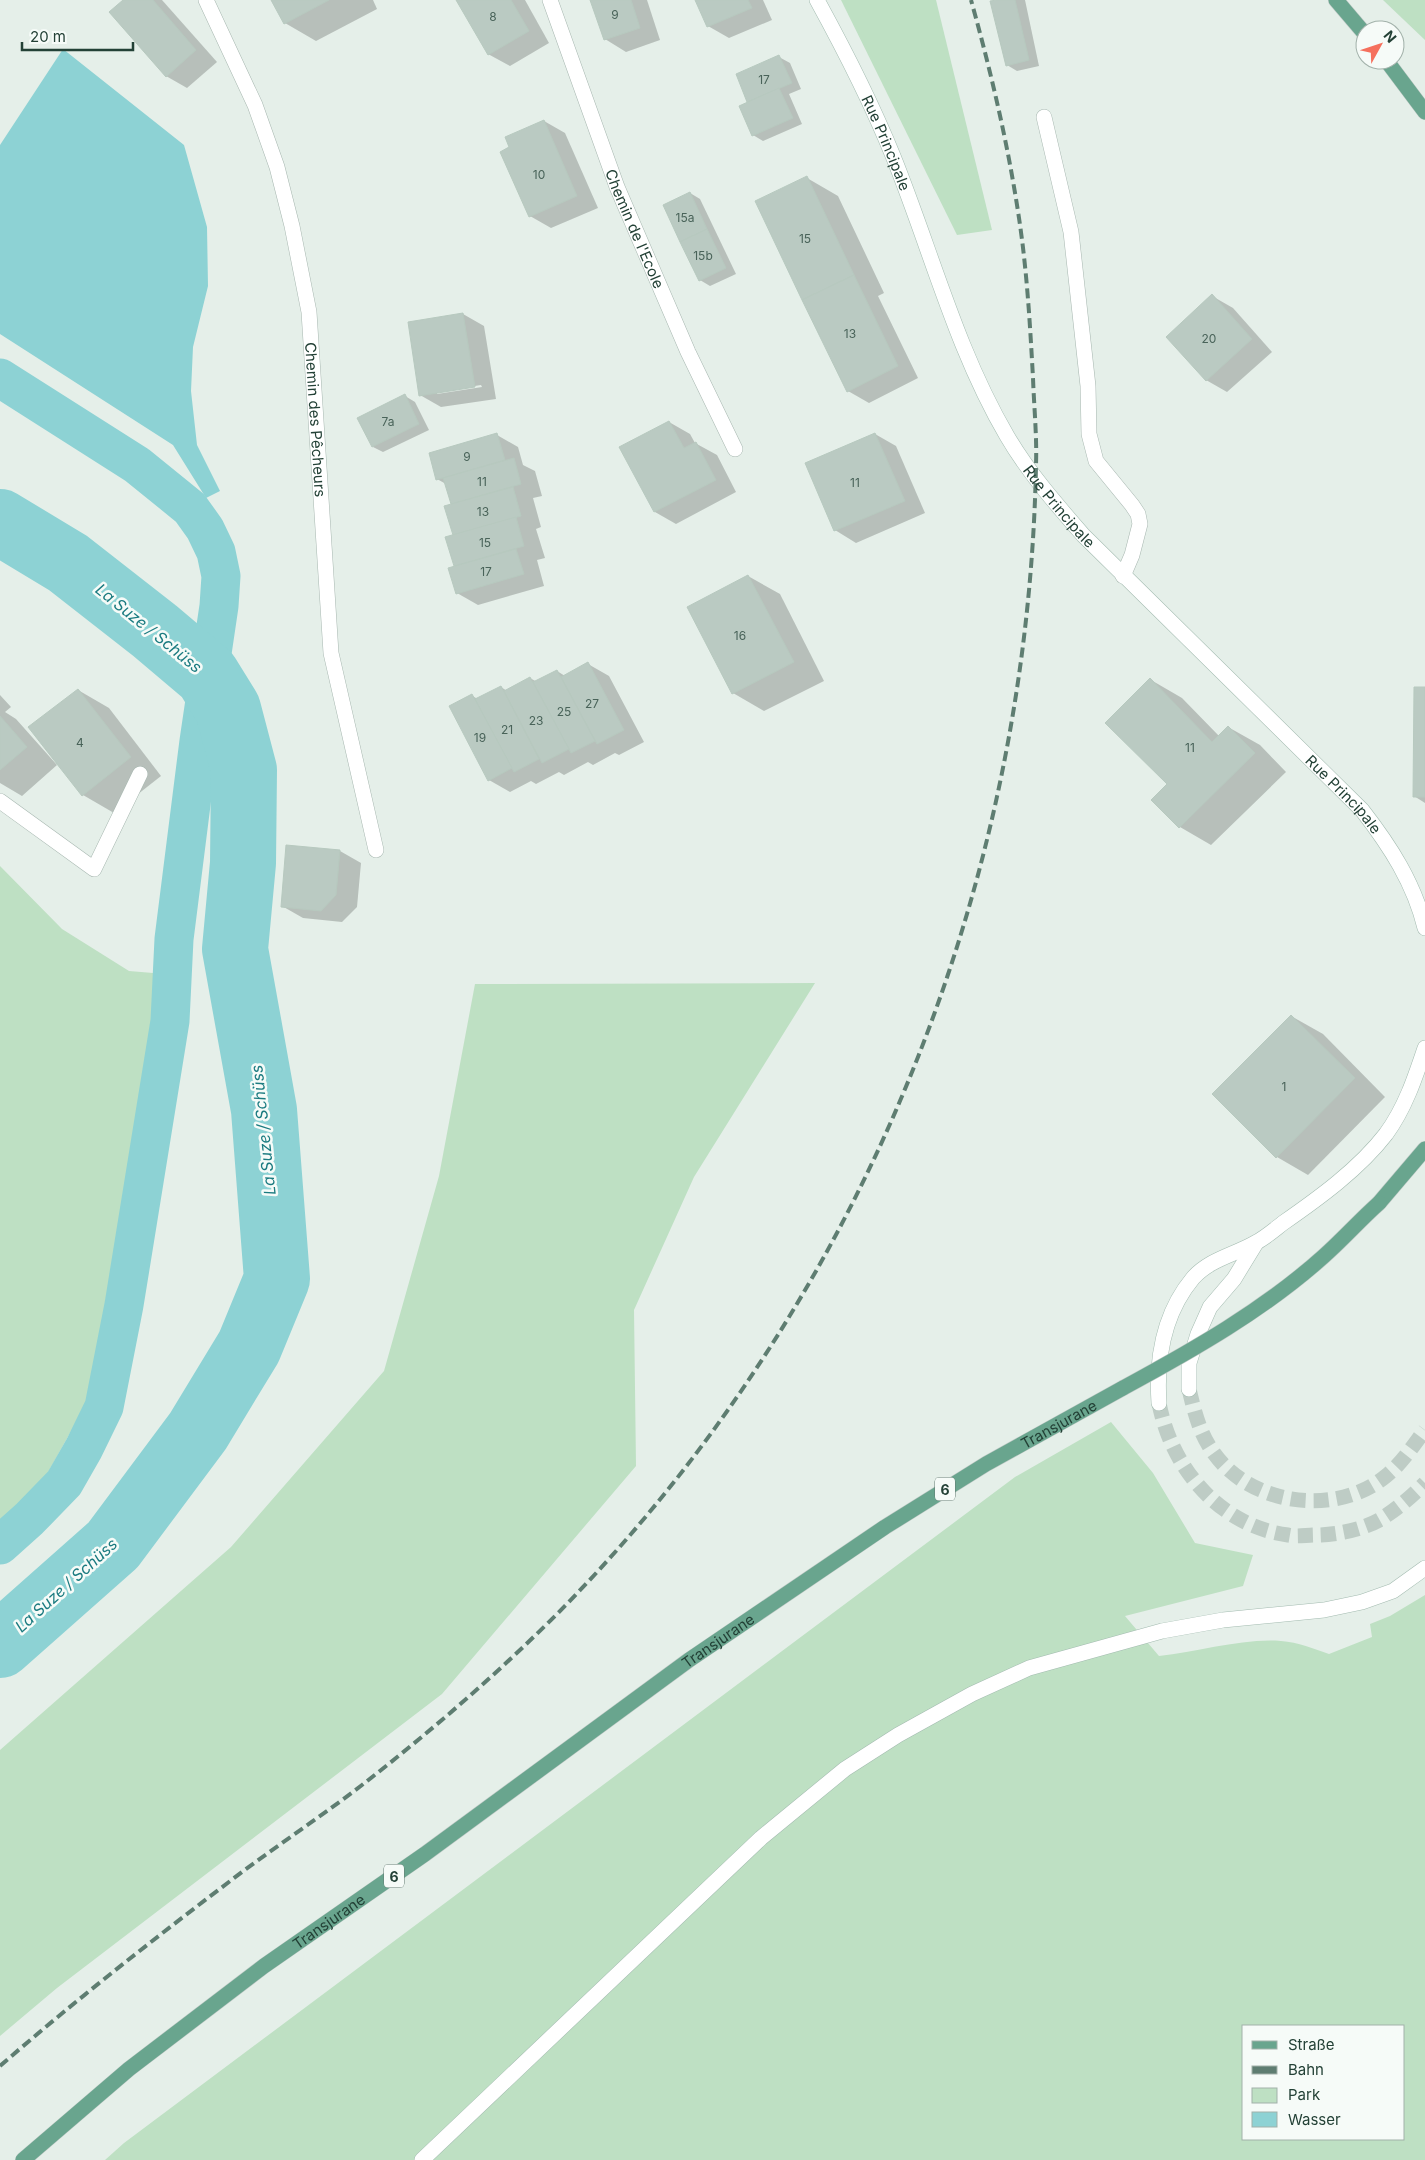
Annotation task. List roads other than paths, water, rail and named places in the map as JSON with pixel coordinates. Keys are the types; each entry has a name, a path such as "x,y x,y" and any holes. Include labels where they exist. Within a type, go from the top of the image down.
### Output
{"main road":[{"path":"1336,0 1355,22"},
{"path":"1394,70 1425,112"},
{"name":"Transjurane","path":"23,2160 129,2069 264,1966 425,1854 689,1660 885,1526 986,1464 1205,1342 1259,1306 1323,1257 1378,1202 1425,1148"}],"street":[{"name":"Chemin des Pêcheurs","path":"206,0 255,105 277,167 292,226 309,312 331,653 376,850"},
{"name":"Chemin de l'Ecole","path":"550,0 617,187 688,352 735,449"},
{"name":"Rue Principale","path":"817,0 852,65 893,156 965,352 1007,436 1083,536 1362,810 1386,841 1398,861 1415,894 1424,923"},
{"path":"1044,118 1071,232 1088,386 1089,434 1096,461 1132,505 1138,514 1140,524 1132,556 1123,576"},
{"path":"0,801 94,869 140,774"},
{"path":"1159,1402 1157,1375 1166,1324 1194,1278 1216,1260 1256,1243 1309,1205 1337,1182 1386,1134 1409,1094 1425,1048"},
{"path":"1189,1389 1189,1363 1198,1334 1210,1307 1234,1279 1256,1243"},
{"path":"422,2160 761,1838 845,1770 898,1735 972,1694 1029,1668 1162,1631 1223,1620 1324,1610 1362,1602 1393,1591 1425,1568"}],"water":[{"path":"63,49 184,145 207,227 208,286 193,347 191,391 197,445 220,491 206,498 173,445 0,334 0,145"}],"waterway":[{"path":"0,378 137,465 190,508 205,529 216,552 221,576 219,606 199,741 174,939 170,1021 124,1305 104,1407 64,1483 29,1519 0,1545"},
{"name":"La Suze / Schüss","path":"0,522 68,563 155,631 207,675 228,709 244,770 243,863 235,949 264,1110 277,1279 249,1347 198,1431 113,1545 0,1645"}],"tunnel":[{"path":"1189,1389 1203,1435 1211,1449 1227,1468 1246,1483 1269,1493 1293,1499 1318,1501 1342,1497 1365,1489 1392,1471 1425,1430"},
{"path":"1159,1403 1165,1427 1175,1449 1187,1471 1202,1490 1240,1520 1263,1529 1298,1536 1332,1534 1357,1529 1374,1523 1387,1515 1425,1483"}],"railway":[{"path":"0,2066 89,1991 180,1919 387,1765 486,1681 557,1614 664,1495 758,1366 839,1229 907,1085 961,935 1000,781 1026,624 1036,465 1032,358 1022,238 1004,135 971,0"}]}
